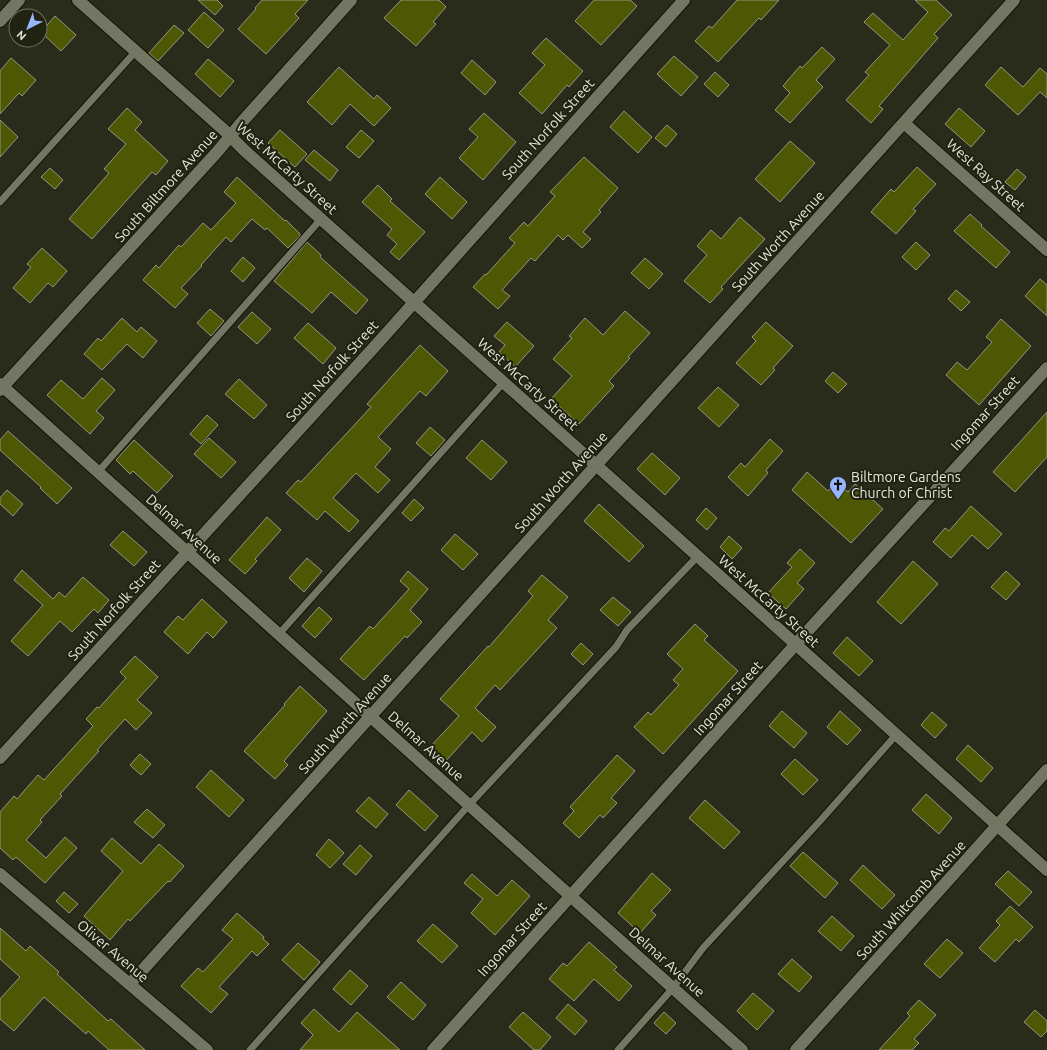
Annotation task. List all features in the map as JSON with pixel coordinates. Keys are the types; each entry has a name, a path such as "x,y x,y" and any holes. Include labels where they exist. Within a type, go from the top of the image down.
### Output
{"street":[{"path":"0,21 19,0"},
{"name":"West McCarty Street","path":"78,0 1047,870"},
{"name":"South Biltmore Avenue","path":"1,387 230,136 351,0"},
{"name":"South Norfolk Street","path":"0,758 415,302 684,0"},
{"name":"South Worth Avenue","path":"130,984 1014,0"},
{"name":"West Ray Street","path":"904,123 1047,250"},
{"name":"Ingomar Street","path":"433,1050 795,645 1047,368"},
{"name":"Delmar Avenue","path":"1,387 188,552 742,1050"},
{"name":"South Whitcomb Avenue","path":"796,1050 1047,770"},
{"name":"Oliver Avenue","path":"0,874 207,1050"}],"lane":[{"path":"0,202 136,51"},
{"path":"98,472 321,219"},
{"path":"279,634 504,382"},
{"path":"250,1050 469,805 616,647 627,630 697,557"},
{"path":"618,1050 673,988 703,948 820,821 896,735"}],"building":[{"path":"198,0 217,0 223,6 215,15"},
{"path":"262,0 308,0 295,14 299,18 266,54 238,29"},
{"path":"401,0 439,0 446,7 433,22 436,24 416,46 384,18"},
{"path":"594,0 630,0 637,6 601,45 575,21"},
{"path":"737,0 779,0 761,20 759,18 718,62 695,41 709,26 712,28"},
{"path":"915,0 936,0 952,15 934,34 938,38 879,106 883,109 871,123 846,100 869,75 865,72 890,45 864,22 873,13 903,40 928,12"},
{"path":"204,12 224,30 208,48 188,30"},
{"path":"55,16 76,35 61,51 48,39 48,24"},
{"path":"174,25 184,33 158,61 149,53"},
{"path":"546,38 583,71 569,87 567,85 542,114 519,93 545,65 532,53"},
{"path":"822,47 835,59 816,80 823,87 790,123 775,110 790,93 783,86 800,66 802,68"},
{"path":"674,56 698,77 681,96 657,74"},
{"path":"11,58 36,80 22,96 19,93 0,114 0,71"},
{"path":"208,59 234,81 220,97 195,74"},
{"path":"472,60 496,82 485,95 461,73"},
{"path":"339,67 374,99 377,95 391,108 374,126 350,104 332,125 307,102"},
{"path":"1001,67 1023,87 1040,68 1047,74 1047,98 1040,92 1018,115 985,85"},
{"path":"715,72 729,85 718,97 704,84"},
{"path":"127,108 142,122 135,130 168,161 156,175 152,172 92,239 69,219 109,173 104,169 126,144 108,129"},
{"path":"959,108 985,131 971,147 945,124"},
{"path":"624,111 652,137 638,153 610,127"},
{"path":"484,113 516,142 483,180 459,158 478,137 469,129"},
{"path":"0,120 18,137 0,157"},
{"path":"667,125 677,134 666,147 655,138"},
{"path":"280,130 307,154 295,167 268,143"},
{"path":"361,130 374,141 359,158 346,147"},
{"path":"790,141 815,163 780,202 755,179"},
{"path":"314,150 338,170 330,181 305,160"},
{"path":"584,157 618,188 599,210 601,212 583,232 591,239 582,248 568,235 563,240 558,235 535,261 531,258 502,290 510,296 498,309 473,287 515,243 509,238 524,222 528,226 555,196 550,192"},
{"path":"917,167 936,184 913,209 916,211 896,234 871,212 891,189 894,192"},
{"path":"50,168 63,180 55,189 41,177"},
{"path":"1017,169 1026,177 1015,190 1005,182"},
{"path":"237,177 285,221 286,220 300,234 300,236 288,248 267,228 265,230 252,219 231,242 226,237 181,288 188,294 175,308 143,280 156,265 159,268 179,245 181,247 203,223 211,230 236,203 224,192"},
{"path":"440,177 467,202 452,219 425,194"},
{"path":"378,185 392,199 390,201 425,232 399,260 390,252 397,244 387,235 392,229 362,202"},
{"path":"970,214 1010,252 996,268 954,231"},
{"path":"740,217 765,239 721,287 723,289 710,303 684,281 707,255 697,246 711,230 721,239"},
{"path":"307,242 321,255 320,257 368,300 356,314 331,292 312,313 274,281"},
{"path":"916,242 930,255 916,270 902,257"},
{"path":"42,248 67,271 53,287 48,283 30,303 13,288 31,267 27,264"},
{"path":"243,257 255,268 243,282 231,271"},
{"path":"645,258 663,274 649,289 631,273"},
{"path":"1040,279 1047,285 1047,316 1025,296"},
{"path":"956,290 970,302 961,311 948,299"},
{"path":"210,309 224,321 211,336 197,323"},
{"path":"625,311 650,333 609,381 614,386 579,424 551,399 572,376 553,359 572,338 569,336 585,318 603,335"},
{"path":"252,312 271,329 257,344 238,327"},
{"path":"122,318 137,332 141,327 157,341 143,358 127,344 102,370 84,354 98,338 101,341"},
{"path":"1001,319 1031,346 979,405 946,375 957,362 967,370 992,342 986,337"},
{"path":"507,322 534,346 515,367 499,352 505,345 494,336"},
{"path":"766,322 793,346 773,368 775,370 761,385 736,363 756,341 752,337"},
{"path":"308,323 336,348 323,364 294,338"},
{"path":"420,345 448,371 426,396 420,391 378,437 391,449 375,467 390,480 378,493 356,473 333,498 359,521 349,532 325,511 317,520 286,493 298,480 301,482 371,407 367,404"},
{"path":"833,372 847,384 838,393 825,381"},
{"path":"102,378 115,390 96,411 104,418 90,434 47,395 61,380 83,399"},
{"path":"239,379 267,405 254,419 225,394"},
{"path":"718,387 739,405 719,427 698,408"},
{"path":"1047,412 1047,457 1015,492 993,472"},
{"path":"207,415 218,425 201,444 190,434"},
{"path":"430,427 445,440 431,456 416,443"},
{"path":"8,431 72,488 57,504 40,488 41,487 0,450 0,440"},
{"path":"209,438 236,462 221,478 194,454"},
{"path":"770,439 783,451 766,470 768,473 748,496 728,477 741,463 745,467"},
{"path":"134,440 173,476 157,493 133,471 130,474 116,460"},
{"path":"482,440 507,462 491,480 466,458"},
{"path":"652,453 680,478 665,495 637,469"},
{"name":"Biltmore Gardens Church of Christ","path":"807,472 828,491 836,482 848,492 855,484 883,509 851,543 792,490"},
{"path":"7,490 23,504 13,516 0,504 0,498"},
{"path":"414,499 424,508 411,521 402,513"},
{"path":"599,504 644,546 629,562 584,521"},
{"path":"971,506 1002,534 988,549 972,535 951,558 933,542 945,528 949,531"},
{"path":"706,508 717,518 707,530 696,520"},
{"path":"267,517 281,530 255,559 257,561 245,574 229,560"},
{"path":"123,531 147,552 134,566 110,545"},
{"path":"455,534 478,554 463,570 441,550"},
{"path":"729,536 742,548 732,559 720,547"},
{"path":"800,549 815,563 797,583 804,589 786,609 768,593 792,567 787,563"},
{"path":"307,558 322,571 304,592 289,578"},
{"path":"913,561 938,584 901,624 877,602"},
{"path":"22,570 53,599 59,592 65,597 83,577 109,600 98,613 94,609 72,632 60,621 28,656 11,641 43,605 14,580"},
{"path":"408,571 428,589 410,610 422,622 407,638 405,636 364,680 340,659 370,626 373,629 409,589 400,581"},
{"path":"1006,571 1020,584 1006,600 991,587"},
{"path":"542,575 568,597 548,620 557,628 500,690 495,685 475,708 496,727 482,742 472,732 445,762 429,748 459,716 440,699 488,646 489,647 533,596 528,591"},
{"path":"613,597 631,612 618,626 600,610"},
{"path":"202,599 227,622 213,638 207,632 188,654 164,632 178,616 183,620"},
{"path":"319,607 332,619 315,638 302,626"},
{"path":"695,624 708,636 704,640 738,671 663,754 634,727 648,712 651,715 679,685 673,680 683,669 667,654"},
{"path":"847,637 873,661 859,676 833,653"},
{"path":"581,643 593,654 583,665 571,654"},
{"path":"135,656 158,677 137,700 152,713 136,730 125,719 97,750 99,751 60,794 62,796 40,820 42,822 26,840 46,858 65,837 77,848 45,883 16,857 13,860 0,848 0,812 14,796 17,799 38,775 44,780 93,726 86,719 97,707 99,708 126,678 120,672"},
{"path":"300,686 327,711 284,761 288,765 275,779 244,751"},
{"path":"782,711 807,733 794,748 769,726"},
{"path":"840,711 861,730 847,745 827,727"},
{"path":"932,712 947,725 935,738 921,725"},
{"path":"968,745 993,768 981,782 956,759"},
{"path":"140,754 151,764 141,775 130,765"},
{"path":"617,755 635,771 611,798 617,803 603,818 600,815 579,838 563,823 574,811 570,807"},
{"path":"795,759 818,780 803,795 781,774"},
{"path":"211,770 244,800 229,817 196,787"},
{"path":"409,790 438,816 425,831 396,805"},
{"path":"926,794 952,818 939,834 912,810"},
{"path":"369,797 388,814 376,828 356,811"},
{"path":"705,800 740,832 724,849 689,818"},
{"path":"147,809 165,825 153,838 134,822"},
{"path":"112,838 141,864 159,844 184,866 170,882 168,881 130,921 128,919 110,940 84,916 123,871 101,851"},
{"path":"329,839 344,853 330,868 316,855"},
{"path":"360,845 372,856 356,875 343,864"},
{"path":"803,852 838,883 825,898 790,866"},
{"path":"863,865 895,895 882,909 850,880"},
{"path":"1008,871 1032,892 1019,906 995,884"},
{"path":"652,873 671,890 651,911 656,915 640,933 618,913"},
{"path":"472,874 497,896 512,880 530,896 495,935 471,913 483,899 464,883"},
{"path":"64,892 78,904 69,913 56,901"},
{"path":"1010,906 1033,927 1019,942 1016,939 995,962 979,948 1000,925 996,921"},
{"path":"237,913 264,937 263,939 269,944 257,956 252,951 219,987 228,994 211,1013 181,986 198,968 203,972 233,939 222,930"},
{"path":"832,916 854,936 841,951 818,931"},
{"path":"433,924 458,946 442,963 417,941"},
{"path":"0,928 26,951 30,946 59,972 57,974 108,1021 111,1019 145,1050 109,1050 88,1031 86,1034 44,997 14,1031 0,1019 0,999 20,977 0,959"},
{"path":"947,939 963,953 940,978 924,964"},
{"path":"589,942 617,967 614,970 632,986 619,1001 594,979 574,1001 549,979 563,963 567,966"},
{"path":"298,943 320,962 304,980 282,960"},
{"path":"792,959 812,977 799,992 778,974"},
{"path":"350,970 368,986 351,1005 333,989"},
{"path":"401,982 426,1005 413,1020 387,997"},
{"path":"753,993 774,1011 757,1030 737,1011"},
{"path":"919,1000 936,1015 914,1039 919,1043 912,1050 879,1050 910,1016 907,1013"},
{"path":"568,1004 587,1021 575,1035 556,1018"},
{"path":"314,1009 339,1032 357,1012 400,1050 300,1050 313,1035 301,1023"},
{"path":"1035,1010 1047,1021 1047,1031 1041,1037 1024,1022"},
{"path":"523,1012 551,1037 540,1050 534,1050 509,1027"},
{"path":"664,1012 676,1023 666,1034 654,1023"}],"place":[{"name":"Biltmore Gardens Church of Christ","path":"838,500"}]}
